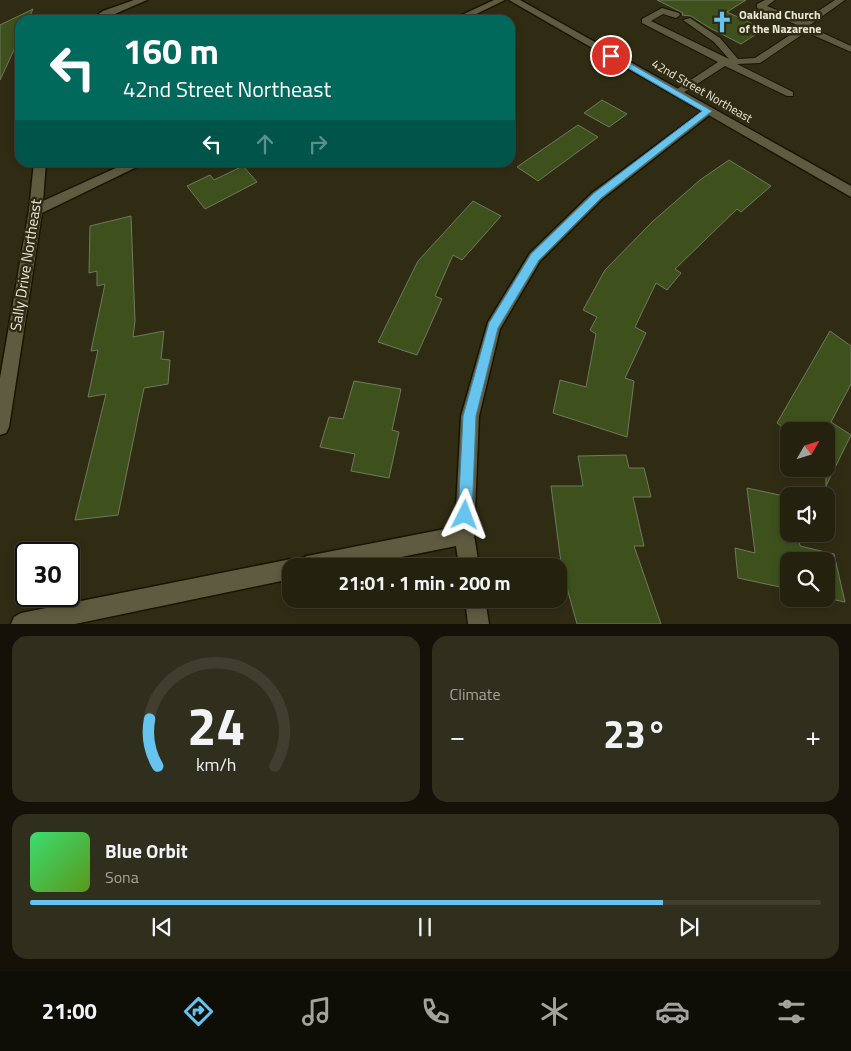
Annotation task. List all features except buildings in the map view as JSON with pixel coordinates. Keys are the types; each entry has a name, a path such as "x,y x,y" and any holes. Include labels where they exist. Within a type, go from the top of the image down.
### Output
{"street":[{"path":"103,15 143,0"},
{"path":"467,15 501,0"},
{"name":"42nd Street Northeast","path":"513,0 851,192"},
{"path":"468,558 464,535 470,416 493,327 535,257 597,196 708,111"},
{"name":"Sally Drive Northeast","path":"0,427 36,210 40,167"},
{"path":"36,210 129,167"},
{"path":"348,558 464,535"},
{"path":"21,624 282,572"},
{"path":"476,608 479,624"}],"lane":[{"path":"771,0 760,6 851,49"},
{"path":"677,93 730,62 757,61 836,1"},
{"path":"676,15 662,12 645,20 790,94"},
{"path":"687,20 717,40 730,62"}],"place":[{"name":"Oakland Church of the Nazarene","path":"722,22"}],"route":[{"path":"465,515 470,416 493,327 518,285 535,257 597,196 708,111 611,56"}]}
